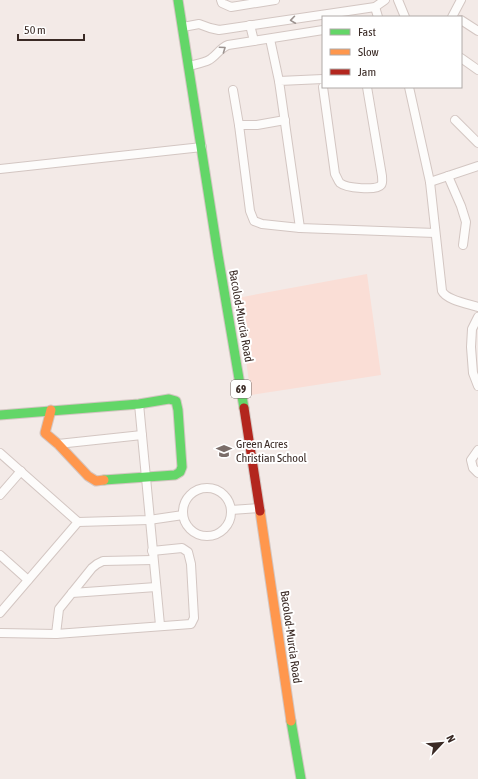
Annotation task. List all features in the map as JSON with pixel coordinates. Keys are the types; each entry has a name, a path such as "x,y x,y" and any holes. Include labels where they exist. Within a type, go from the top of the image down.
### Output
{"main road":[{"name":"Bacolod-Murcia Road","path":"178,0 260,508 286,688 301,779"},
{"path":"0,415 51,410 139,404 169,399 174,400 178,410 182,468 180,472 175,475 96,481 88,476 58,444 45,433 51,410"}],"street":[{"path":"221,0 222,3 231,7 274,0"},
{"path":"183,27 199,24 219,30 375,7 384,0"},
{"path":"398,0 405,16"},
{"path":"454,16 461,0"},
{"path":"375,7 378,16"},
{"path":"189,66 210,60 228,45 320,30 315,17"},
{"path":"462,21 478,31"},
{"path":"250,25 254,41"},
{"path":"270,39 279,80 300,228"},
{"path":"462,59 478,70"},
{"path":"279,80 322,82"},
{"path":"324,88 336,174 340,183 347,187 375,189 380,187 382,183 382,176 367,88"},
{"path":"409,88 430,182 441,287 444,295 449,298 478,307"},
{"path":"233,90 250,211 254,221 262,224 300,228 435,233"},
{"path":"239,125 257,125 285,120"},
{"path":"455,120 478,143"},
{"path":"0,169 202,147"},
{"path":"430,182 478,166"},
{"path":"448,176 466,222 463,245"},
{"path":"478,317 472,329 471,348 473,373 478,386"},
{"path":"139,404 160,625"},
{"path":"58,444 142,435"},
{"path":"478,450 471,460 473,468 478,473"},
{"path":"0,453 78,522 149,520 183,515"},
{"path":"0,495 21,471"},
{"path":"210,487 221,492 228,500 232,510 230,520 225,529 216,534 207,536 197,534 190,529 185,523 183,515 184,504 190,494 199,488 210,487"},
{"path":"232,510 260,508"},
{"path":"1,610 78,522"},
{"path":"0,633 56,634 187,624 193,622 191,564 188,552 182,548 152,551"},
{"path":"0,555 28,580"},
{"path":"56,634 59,609 92,568 103,561 153,560"},
{"path":"72,593 156,587"}],"shaded area":[{"path":"367,274 381,375 251,395 237,298"}],"traffic: fast":[{"path":"178,0 218,255 244,408"},
{"path":"0,415 139,404 169,399 176,401 182,467 180,472 175,475 104,480"},
{"path":"291,721 301,779"}],"traffic: slow":[{"path":"51,410 45,433 58,444 88,476 96,481 104,480"},
{"path":"260,511 291,721"}],"traffic: jam":[{"path":"244,408 260,511"}],"place":[{"name":"Green Acres Christian School","path":"224,451"}]}
